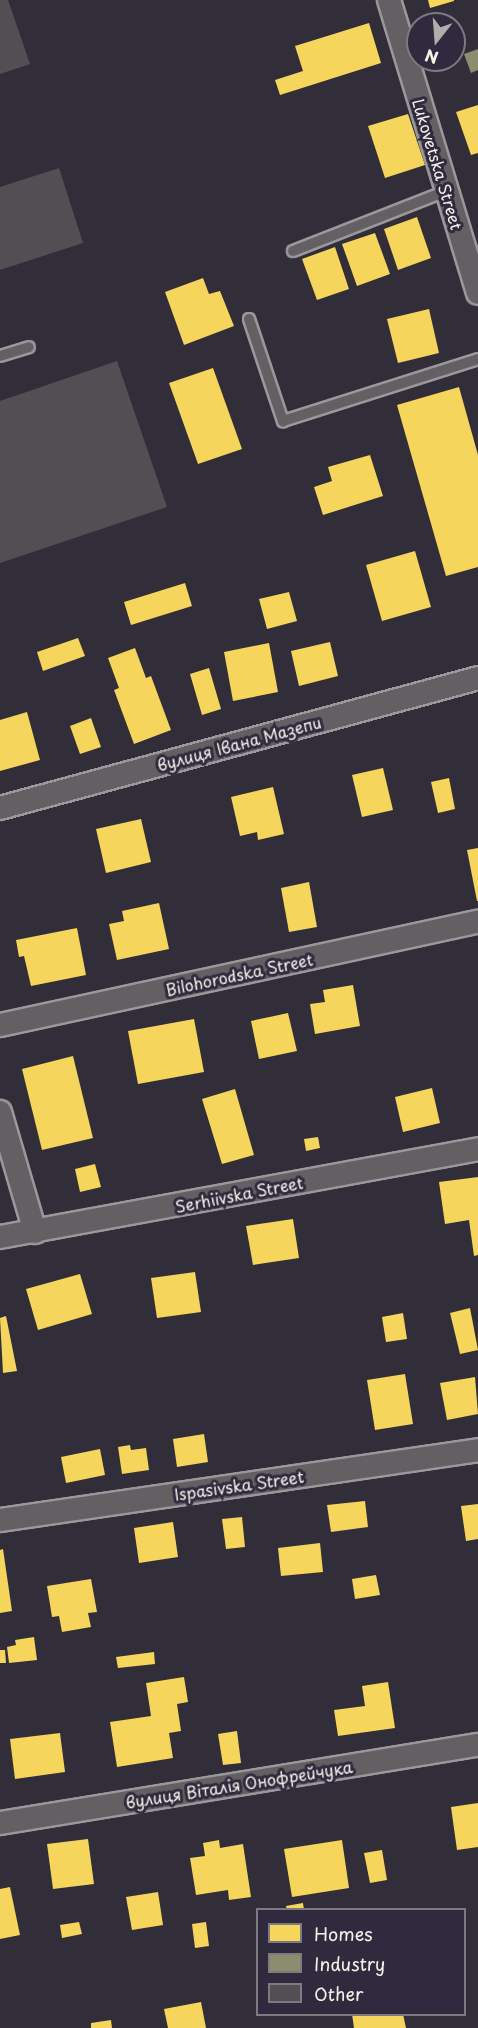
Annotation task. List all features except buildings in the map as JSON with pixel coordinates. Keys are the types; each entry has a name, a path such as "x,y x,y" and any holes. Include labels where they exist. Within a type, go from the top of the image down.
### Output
{"street":[{"name":"Lukovetska Street","path":"389,0 478,293"},
{"name":"вулиця Івана Мазепи","path":"0,808 478,678"},
{"name":"Bilohorodska Street","path":"0,1025 478,922"},
{"path":"0,1112 35,1232"},
{"name":"Serhiivska Street","path":"0,1237 478,1149"},
{"name":"Ispasivska Street","path":"0,1520 478,1450"},
{"name":"вулиця Віталія Онофрейчука","path":"0,1823 478,1745"}],"lane":[{"path":"293,251 446,191"},
{"path":"249,319 283,421 478,359"},
{"path":"0,356 29,347"}]}
